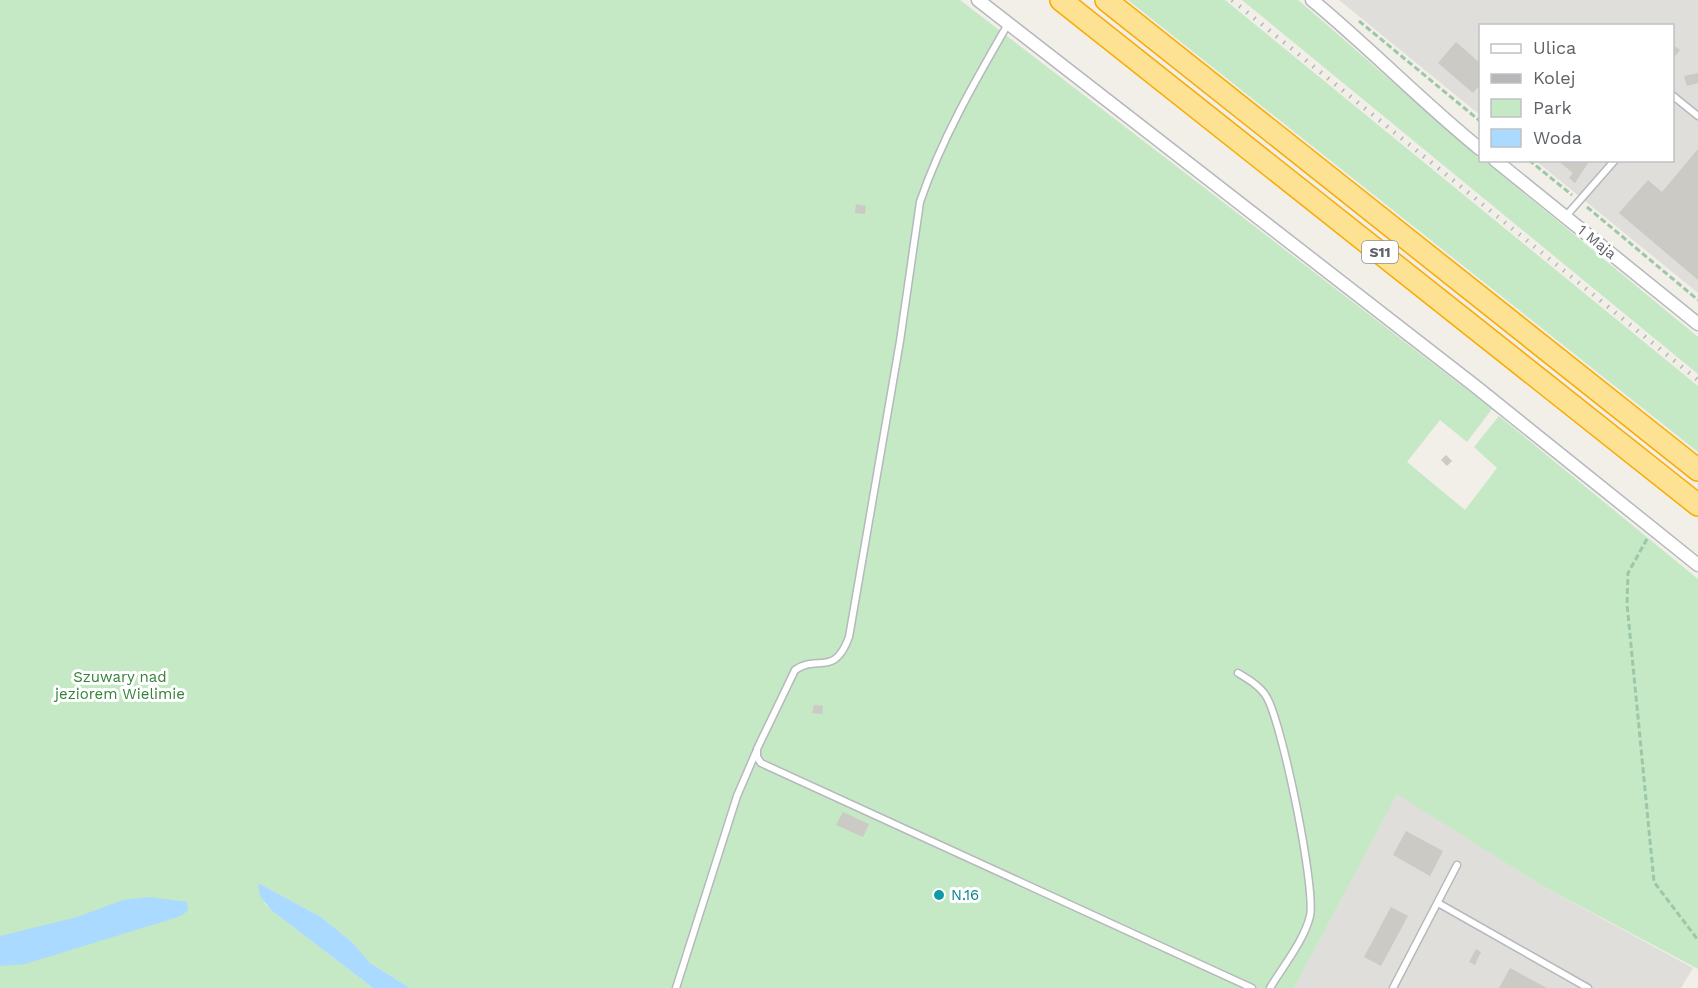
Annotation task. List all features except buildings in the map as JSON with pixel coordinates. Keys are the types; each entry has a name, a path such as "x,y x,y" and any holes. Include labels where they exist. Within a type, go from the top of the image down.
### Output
{"highway":[{"name":"S11","path":"1061,0 1698,505"},
{"name":"S11","path":"1106,0 1698,470"}],"street":[{"path":"978,0 1654,528 1698,565"},
{"path":"1312,0 1367,45 1412,89 1479,148"},
{"name":"1 Maja","path":"1498,162 1698,324"}],"lane":[{"path":"676,988 737,796 795,670 801,665 827,664 836,659 845,649 849,637 900,341 920,202 927,181 972,87 1008,24"},
{"path":"1674,97 1698,116"},
{"path":"1566,216 1613,162"},
{"path":"1238,673 1266,696 1280,735 1289,769 1312,904 1305,930 1270,988"},
{"path":"758,749 757,757 761,763 1252,988"},
{"path":"1393,988 1457,865"},
{"path":"1438,903 1588,988"}],"path":[{"path":"1358,20 1479,120"},
{"path":"1531,162 1698,300"},
{"path":"1654,528 1632,561 1627,588 1654,882 1698,940"}],"shaded area":[{"path":"1339,0 1698,0 1698,293 1537,162 1674,162 1674,24 1479,24 1479,114"},
{"path":"1397,793 1539,884 1693,968 1681,988 1294,988"}],"green space":[{"name":"Szuwary nad jeziorem Wielimie","path":"0,0 960,0 1492,409 1467,442 1440,420 1407,462 1465,510 1497,468 1474,447 1499,416 1698,579 1698,969 1539,884 1397,794 1294,988 410,988 370,963 352,942 321,917 259,884 265,904 271,910 373,988 0,988"},
{"path":"1128,0 1225,0 1698,386 1698,452"},
{"path":"1242,0 1298,0 1479,156 1479,162 1486,162 1698,337 1698,374"}],"water":[{"path":"258,883 321,917 352,942 370,963 410,988 373,988 271,910 260,896"},
{"path":"149,897 187,902 188,910 181,916 25,964 0,966 0,936 77,917 123,900"}],"railway":[{"path":"1232,0 1698,380"}],"place":[{"name":"N.16","path":"939,895"}]}
